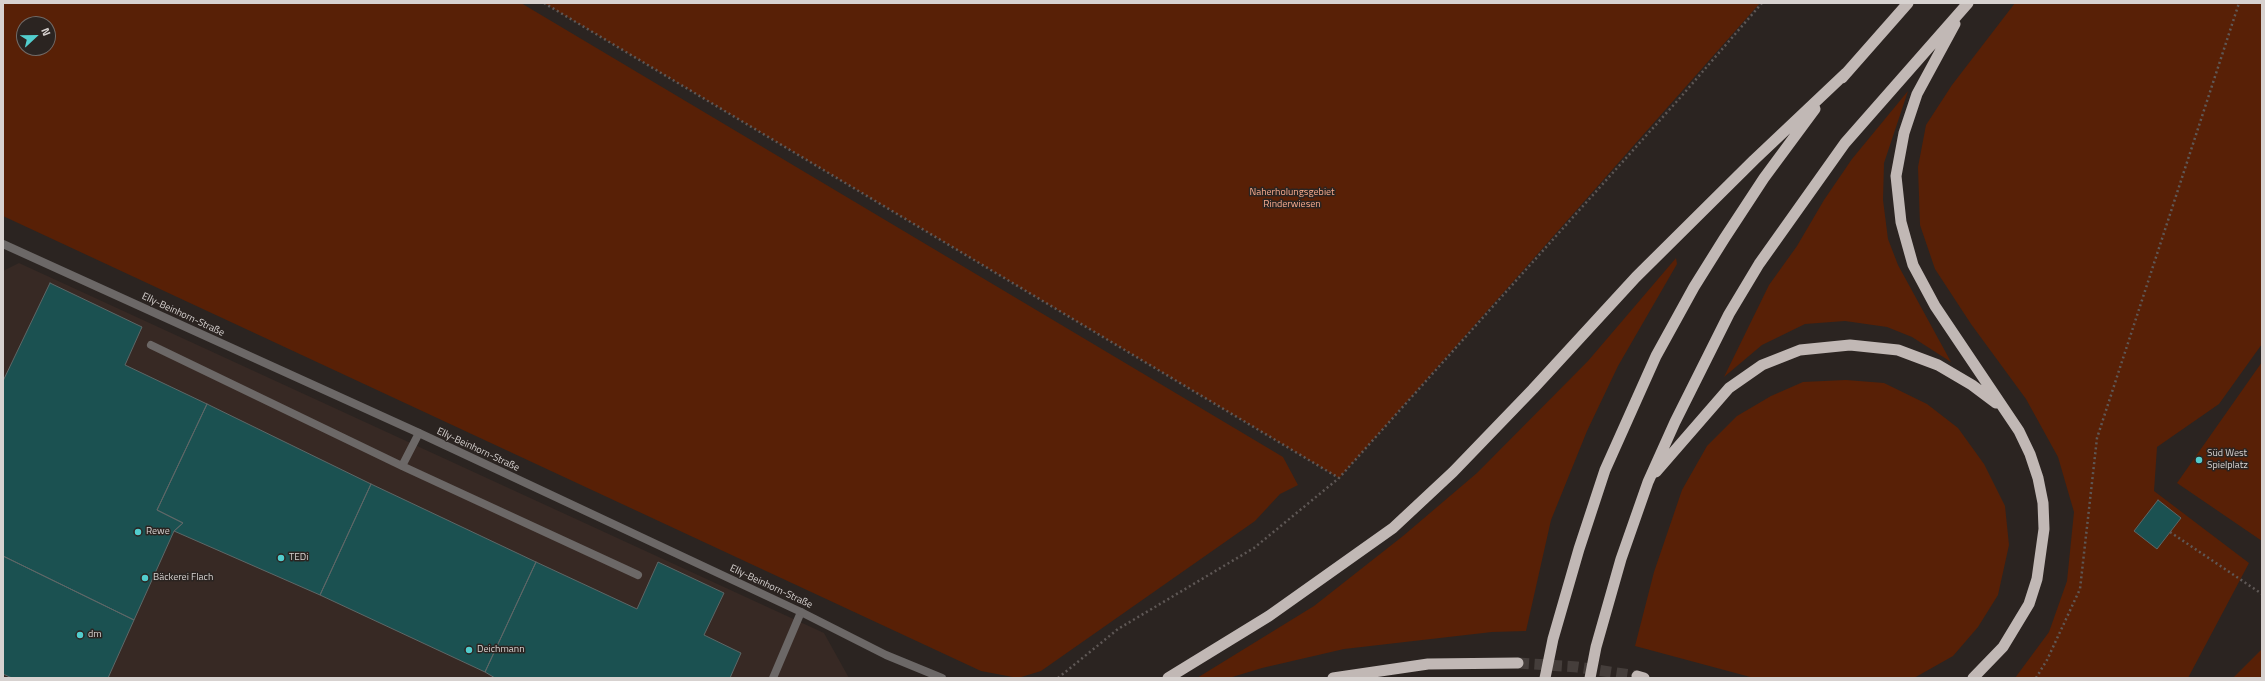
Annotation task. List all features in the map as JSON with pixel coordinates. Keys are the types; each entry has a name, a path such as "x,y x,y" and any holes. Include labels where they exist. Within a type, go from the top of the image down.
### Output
{"highway":[{"path":"1545,678 1554,639 1579,549 1605,470 1656,356 1694,287 1764,178 1814,111 1908,3"},
{"path":"1966,5 1917,94 1904,133 1896,176 1901,222 1913,265 1944,319 2019,431 2030,454 2038,478 2043,503 2044,529 2042,554 2031,598 2017,626 2003,647 1973,678"},
{"path":"1590,678 1596,647 1621,559 1648,482 1698,374 1729,314 1759,264 1845,143 1966,5"},
{"path":"1168,678 1269,616 1393,528 1480,444 1636,277 1754,160 1846,73"},
{"path":"1648,482 1729,388 1762,365 1800,350 1850,345 1898,350 1938,365 1972,385 2005,409"},
{"path":"1333,678 1428,664 1518,663"}],"street":[{"name":"Elly-Beinhorn-Straße","path":"3,244 419,433 801,612 886,655 942,678"},
{"path":"151,345 402,466 638,575"},
{"path":"402,466 419,433"},
{"path":"773,678 801,612"}],"path":[{"path":"544,3 1339,478"},
{"path":"1058,678 1118,629 1254,548 1339,478 1679,99 1762,3"},
{"path":"2036,678 2047,660 2080,589 2097,438 2239,3"},
{"path":"2170,532 2262,594"}],"shaded area":[{"path":"19,263 824,633 849,678 3,678 3,271"}],"green space":[{"path":"3,3 521,3 1283,457 1298,485 1280,494 1255,521 1041,671 1018,678 981,671 3,216"},
{"name":"Naherholungsgebiet Rinderwiesen","path":"544,3 1760,3 1339,478"},
{"path":"2015,3 2262,3 2262,344 2219,404 2157,447 2154,491 2249,563 2188,678 2015,678 2049,632 2067,581 2074,512 2058,457 2026,399 1971,324 1935,269 1920,225 1918,167 1926,125 1952,85"},
{"path":"1908,91 1884,163 1883,200 1888,239 1898,265 1951,362 1912,337 1887,327 1845,321 1805,324 1762,345 1724,377 1769,285 1797,246 1824,200 1852,159"},
{"path":"1676,258 1677,264 1618,366 1587,431 1551,520 1526,631 1492,632 1344,649 1262,668 1229,678 1197,678 1314,606 1403,536 1477,473 1588,361"},
{"path":"2262,362 2262,541 2177,483"},
{"path":"1846,380 1884,383 1927,404 1958,428 1984,464 2005,506 2009,545 1998,595 1978,627 1953,656 1914,678 1754,678 1635,646 1654,572 1682,490 1707,446 1737,416 1771,396 1803,382"},
{"path":"2262,649 2262,678 2233,678"}],"building":[{"path":"50,283 142,327 125,365 207,404 157,510 183,523 174,531 134,620 3,556 3,381"},
{"path":"207,404 371,484 320,595 174,531 183,523 157,510"},
{"path":"371,484 536,562 485,672 320,595"},
{"path":"2158,500 2181,518 2157,549 2134,531"},
{"path":"3,556 134,620 108,678 12,678 3,674"},
{"path":"536,562 637,609 658,562 724,593 704,635 741,653 730,678 495,678 485,672"}],"tunnel":[{"path":"1518,663 1577,667 1637,676"}],"place":[{"name":"Süd West Spielplatz","path":"2199,460"},
{"name":"Rewe","path":"138,532"},
{"name":"TEDi","path":"281,558"},
{"name":"Bäckerei Flach","path":"145,578"},
{"name":"dm","path":"80,635"},
{"name":"Deichmann","path":"469,650"}]}
